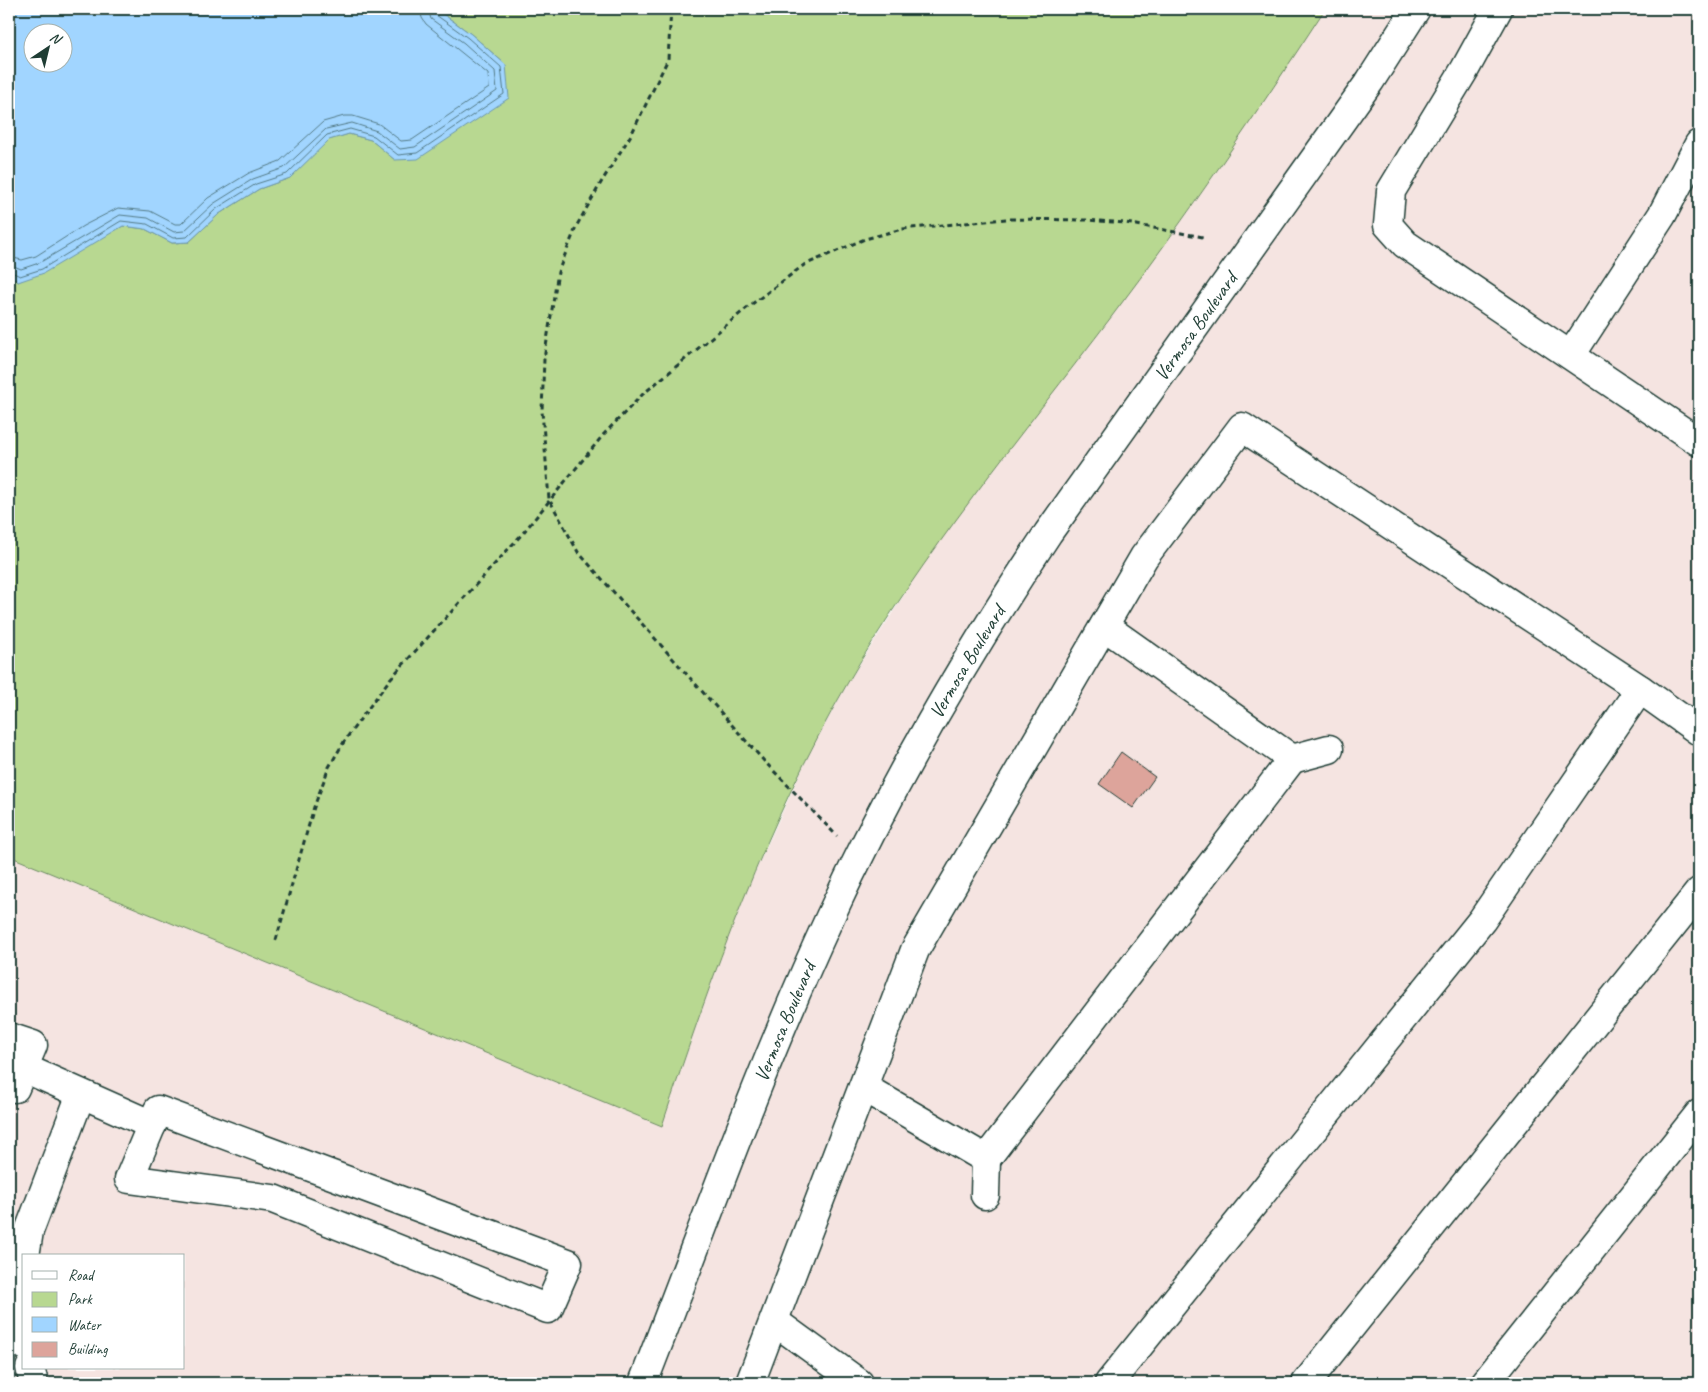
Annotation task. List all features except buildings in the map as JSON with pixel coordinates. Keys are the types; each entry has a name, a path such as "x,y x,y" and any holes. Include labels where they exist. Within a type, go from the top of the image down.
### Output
{"street":[{"name":"Vermosa Boulevard","path":"643,1383 791,1006 858,858 908,761 1004,599 1048,533 1370,81 1416,9"},
{"path":"1498,9 1391,191 1388,225 1405,244 1699,442"},
{"path":"1571,355 1662,215 1699,144"},
{"path":"750,1383 915,950 1144,557 1242,427 1640,689 1699,731"},
{"path":"1104,626 1292,759"},
{"path":"1109,1383 1482,920 1640,689"},
{"path":"984,1195 986,1159 1292,759 1329,749"},
{"path":"1306,1383 1699,892"},
{"path":"9,1037 33,1046 16,1077 81,1094 152,1125"},
{"path":"863,1087 986,1159"},
{"path":"25,1254 29,1231 81,1094"},
{"path":"158,1110 568,1263 548,1309 273,1199 128,1179 152,1125 158,1110"},
{"path":"1485,1383 1699,1114"},
{"path":"18,1342 22,1276"},
{"path":"774,1321 859,1383"},
{"path":"31,1370 34,1383"}],"path":[{"path":"672,9 668,59 631,135 602,180 577,225 558,272 544,368 542,411 549,500 578,552 764,761 858,858"},
{"path":"276,940 314,807 329,767 345,740 390,679 523,533 604,434 643,394 748,307 796,271 838,249 865,239 902,230 1006,219 1126,223 1203,237"}],"shaded area":[{"path":"1325,9 1699,9 1699,1383 9,1383 9,856 662,1126 714,972 743,898 809,754 847,684 932,551 979,486 1115,312 1197,199"}],"green space":[{"path":"436,9 1325,9 1167,241 940,542 876,636 847,684 818,737 766,845 721,956 662,1126 9,856 9,274 18,282 123,226 145,229 172,243 189,242 219,214 259,189 290,178 328,140 349,134 371,140 395,160 506,65 471,34"}],"water":[{"path":"9,9 436,9 471,34 506,65 509,98 418,159 395,160 371,140 349,134 329,140 290,178 259,189 219,214 189,242 172,243 145,229 123,226 44,273 18,282 9,274"}]}
